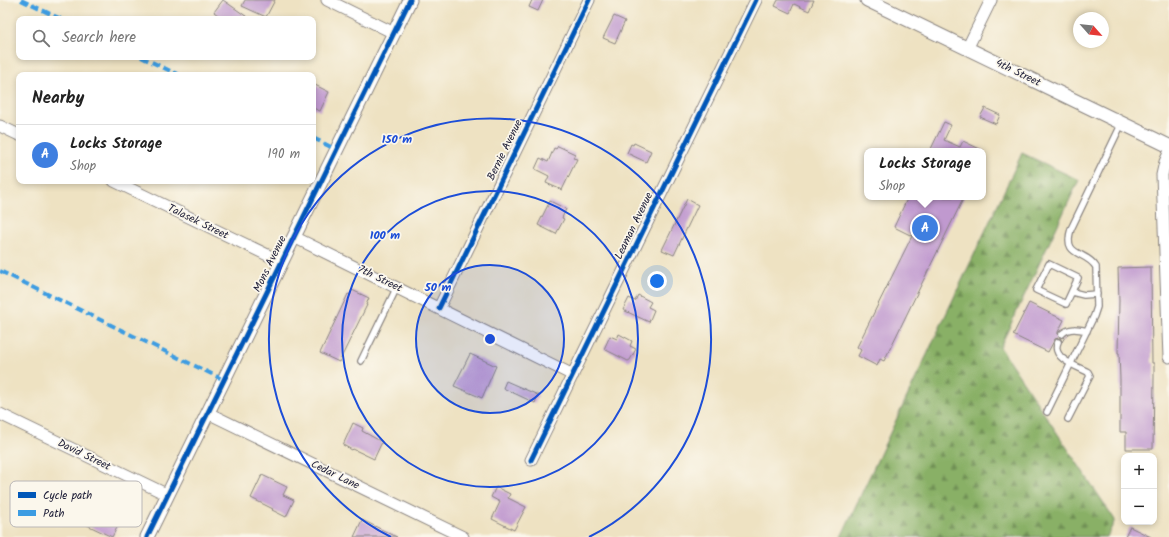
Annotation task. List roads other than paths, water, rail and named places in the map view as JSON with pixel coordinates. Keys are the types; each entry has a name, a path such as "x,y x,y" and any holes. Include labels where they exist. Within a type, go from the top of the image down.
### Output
{"street":[{"path":"327,0 394,33"},
{"name":"Mons Avenue","path":"147,537 410,0"},
{"name":"Bernie Avenue","path":"439,308 589,0"},
{"name":"Leaman Avenue","path":"531,460 756,0"},
{"name":"4th Street","path":"866,0 1169,146"},
{"path":"967,48 990,0"},
{"path":"0,126 16,134"},
{"path":"1169,153 1165,162 1162,176 1169,357"},
{"name":"Talasek Street","path":"120,184 282,262"},
{"name":"7th Street","path":"294,237 573,374"},
{"name":"Cedar Lane","path":"208,413 462,537"},
{"name":"David Street","path":"0,414 139,481"},
{"name":"David Street","path":"142,482 168,495"}],"lane":[{"path":"1046,412 1097,307 1096,267 1093,262 1073,251 1069,236 1122,123"},
{"path":"1049,264 1078,278 1072,292 1066,304 1036,290 1049,264"},
{"path":"361,362 396,287"},
{"path":"1072,292 1084,295 1097,294"},
{"path":"1062,334 1066,330 1074,328 1087,330"},
{"path":"1058,342 1056,345 1060,357 1070,364 1088,372 1090,376 1068,419"}],"place":[{"name":"Locks Storage","path":"925,228"}]}
